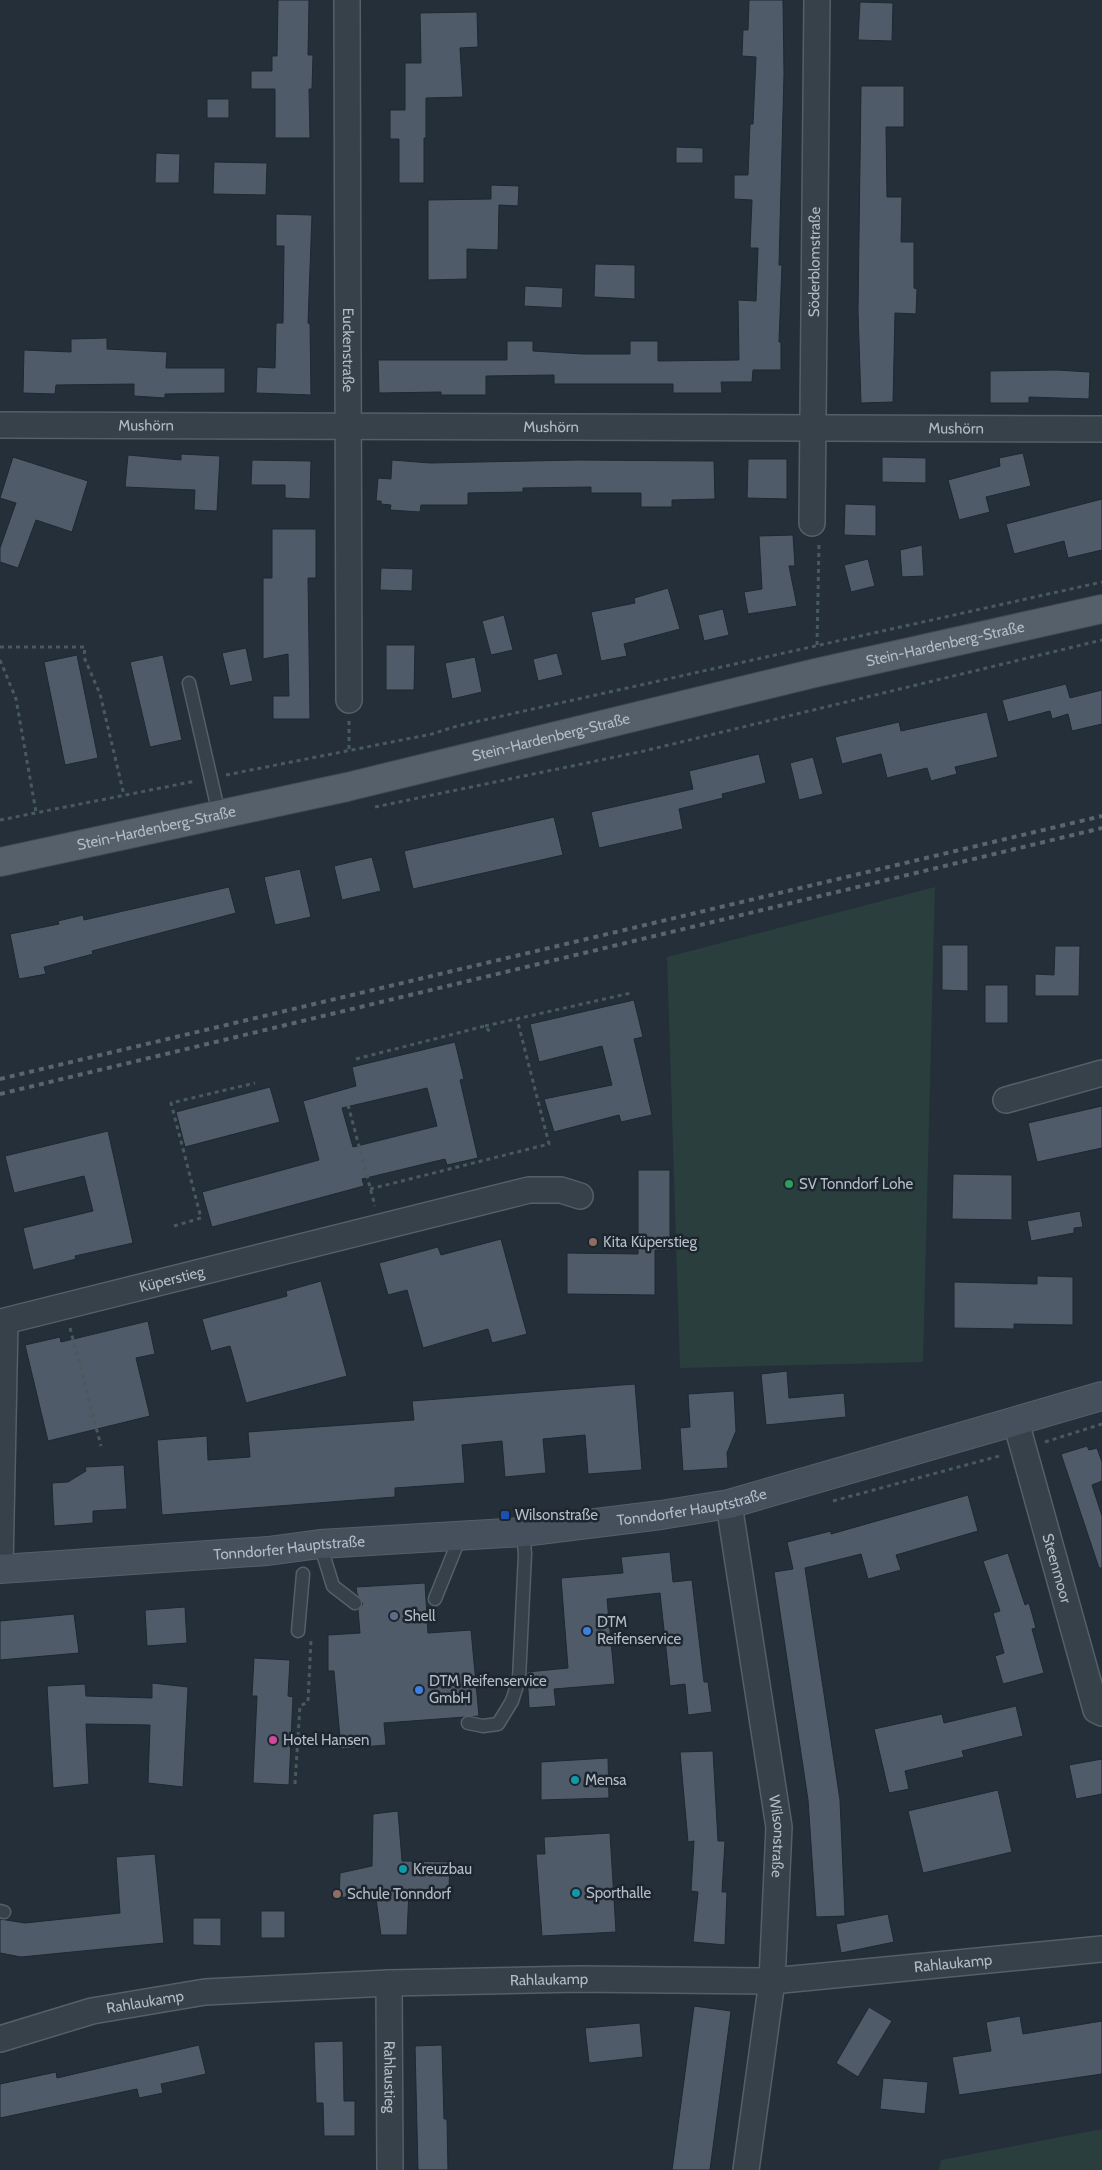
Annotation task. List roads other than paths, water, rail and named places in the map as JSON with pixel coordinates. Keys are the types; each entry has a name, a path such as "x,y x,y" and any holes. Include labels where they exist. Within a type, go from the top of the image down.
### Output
{"main road":[{"name":"Stein-Hardenberg-Straße","path":"0,862 348,787 815,673 1102,609"},
{"name":"Tonndorfer Hauptstraße","path":"0,1569 268,1551 320,1544 523,1532 596,1524 730,1504 1102,1396"}],"street":[{"name":"Euckenstraße","path":"347,0 349,700"},
{"name":"Söderblomstraße","path":"812,523 817,0"},
{"name":"Mushörn","path":"0,425 814,430 1102,429"},
{"path":"1006,1100 1102,1072"},
{"name":"Küperstieg","path":"0,1569 5,1321 530,1190 561,1190 580,1196"},
{"name":"Steenmoor","path":"1016,1422 1096,1710 1102,1713"},
{"name":"Wilsonstraße","path":"730,1504 779,1827 772,1981 746,2170"},
{"name":"Rahlaukamp","path":"0,2039 92,2011 205,1992 389,1982 579,1979 772,1981 1102,1949"},
{"name":"Rahlaustieg","path":"389,1982 390,2170"}],"lane":[{"path":"189,683 219,814"},
{"path":"468,1723 483,1726 498,1724 512,1701 519,1679 525,1554 523,1532"},
{"path":"436,1599 460,1537"},
{"path":"320,1544 333,1586 354,1603"},
{"path":"298,1631 302,1574"}],"railway":[{"path":"0,1079 1102,816"},
{"path":"0,1094 1102,828"}],"place":[{"name":"SV Tonndorf Lohe","path":"789,1184"},
{"name":"Kita Küperstieg","path":"593,1242"},
{"name":"Wilsonstraße","path":"505,1515"},
{"name":"Shell","path":"394,1616"},
{"name":"DTM Reifenservice","path":"587,1631"},
{"name":"DTM Reifenservice GmbH","path":"419,1690"},
{"name":"Hotel Hansen","path":"273,1740"},
{"name":"Mensa","path":"575,1780"},
{"name":"Kreuzbau","path":"403,1869"},
{"name":"Sporthalle","path":"576,1893"},
{"name":"Schule Tonndorf","path":"337,1894"}]}
